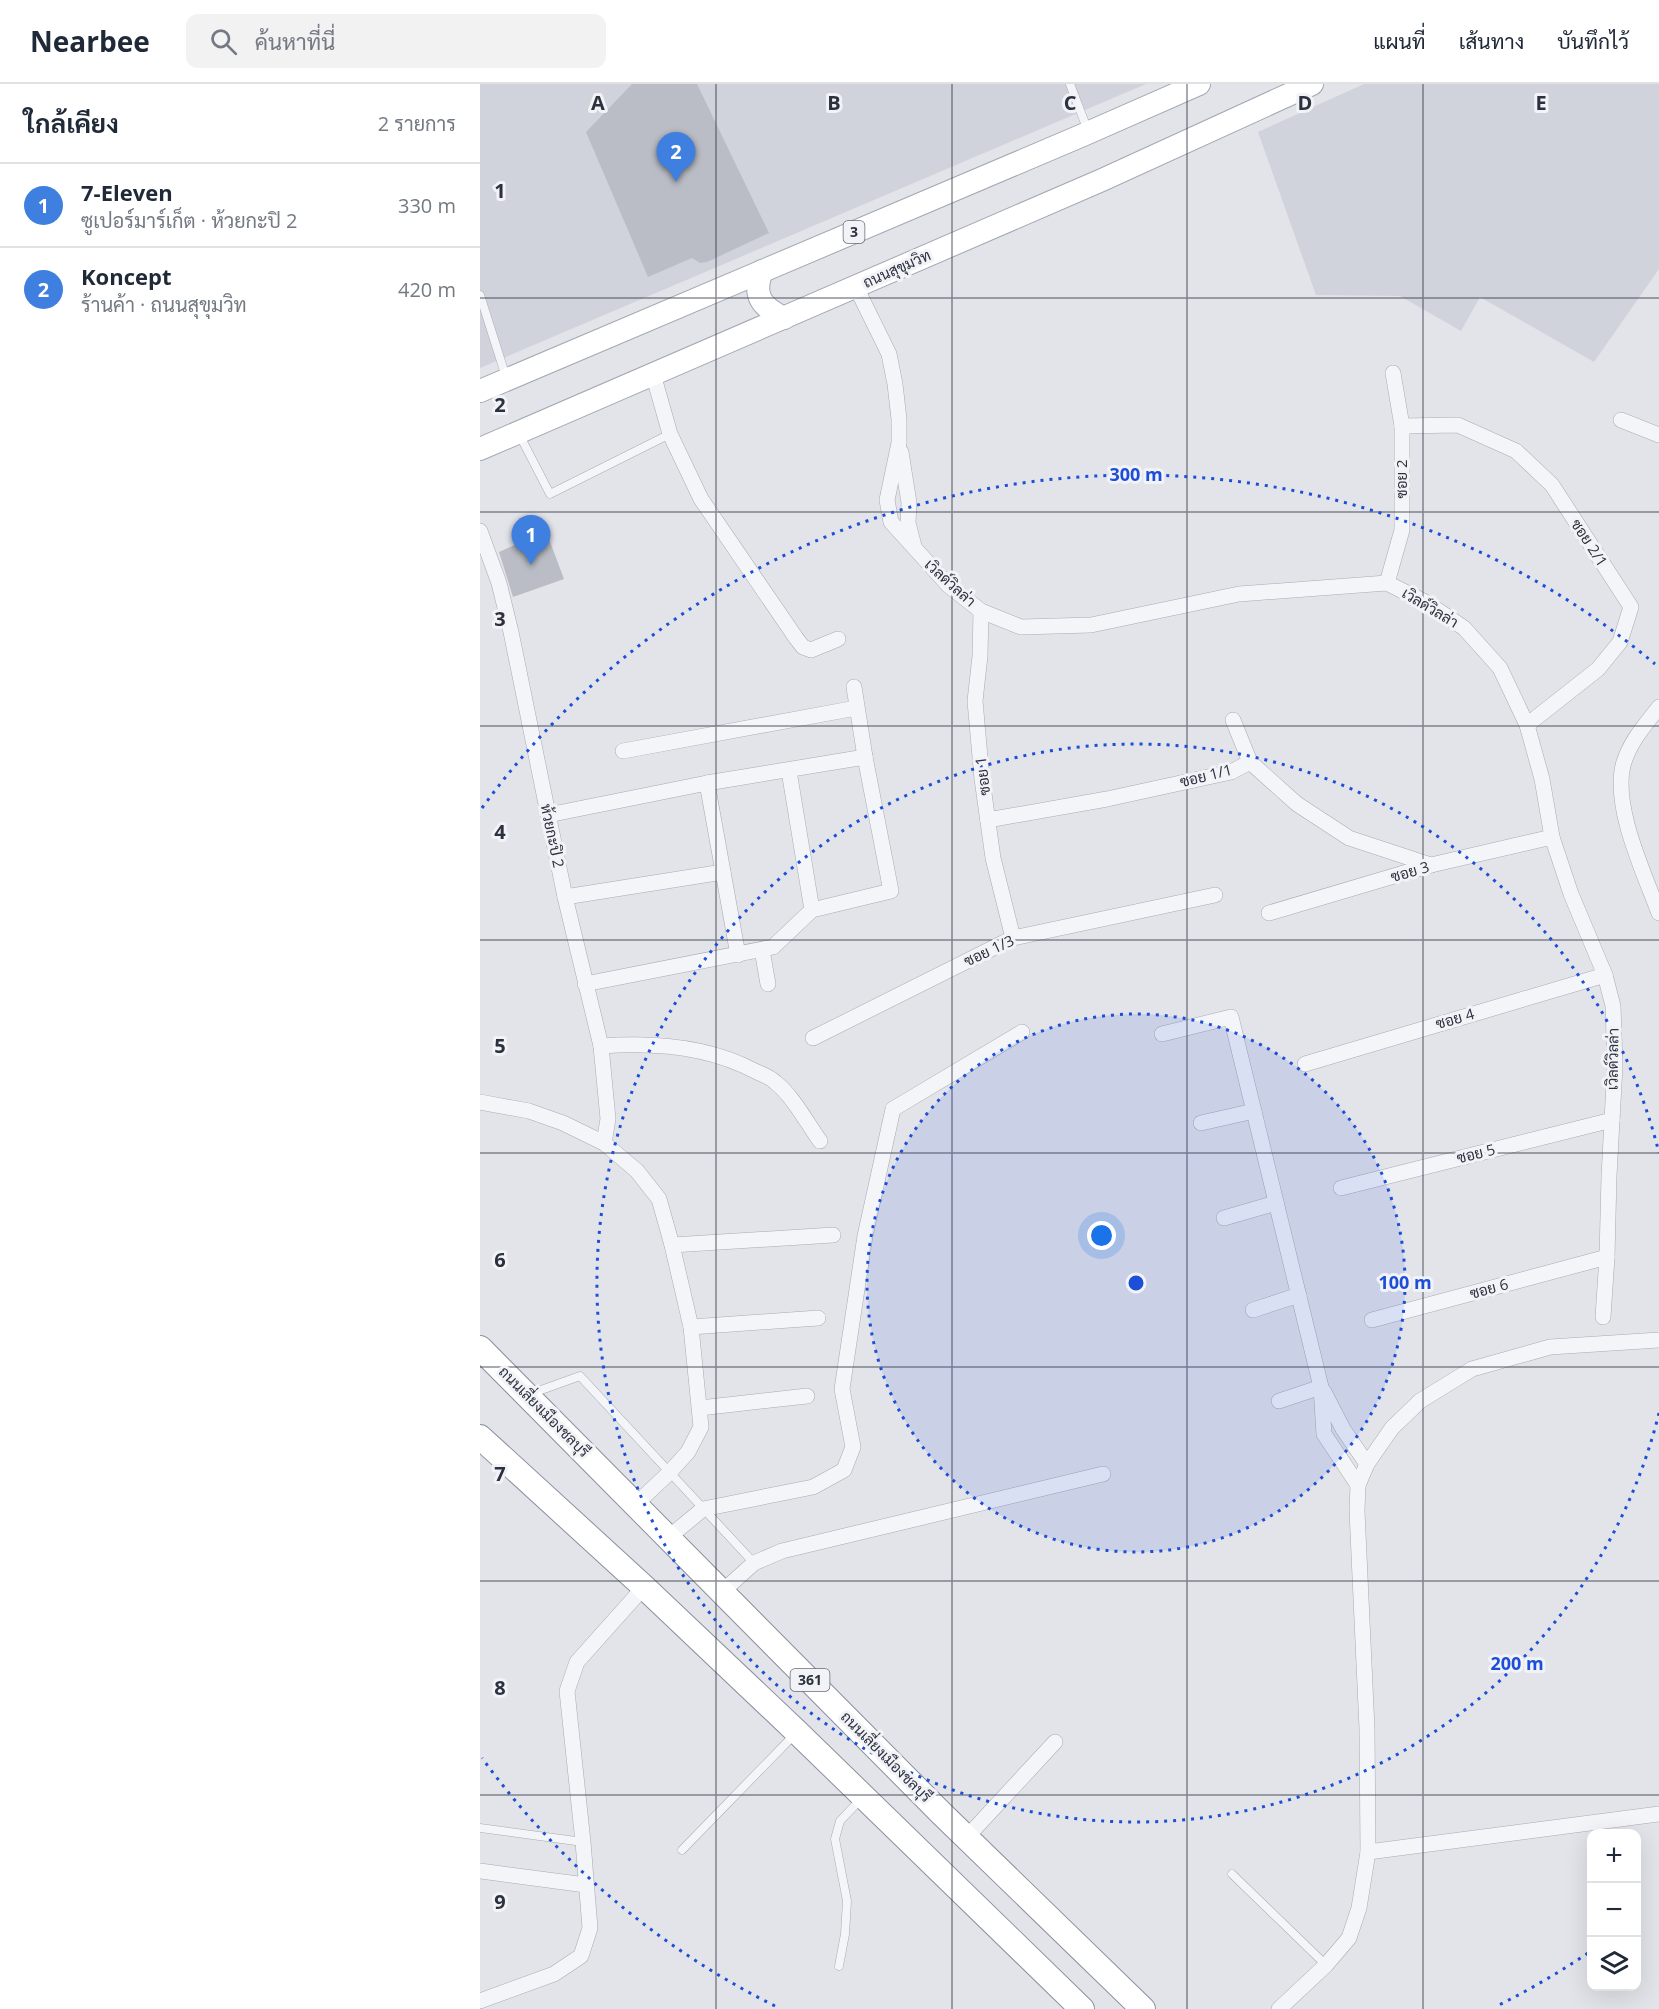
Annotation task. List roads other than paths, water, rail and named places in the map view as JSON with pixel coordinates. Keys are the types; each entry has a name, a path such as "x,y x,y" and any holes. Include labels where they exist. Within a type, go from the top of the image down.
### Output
{"highway":[{"name":"ถนนเลี่ยงเมืองชลบุรี","path":"480,1348 967,1837 1143,2009"},
{"path":"480,1437 644,1587 797,1732 1082,2009"}],"main road":[{"name":"3","path":"480,391 1199,84"},
{"name":"ถนนสุขุมวิท","path":"480,449 1102,180 1312,84"},
{"path":"762,271 757,291 760,300 774,313 784,318"}],"street":[{"name":"เวิลด์วิลล่า","path":"856,287 889,354 899,419 899,443 909,503 908,522 916,551 948,585 981,611 1021,627 1091,625 1239,594 1387,583 1427,603 1464,628 1500,668 1527,725 1542,779 1552,837 1571,894 1605,975 1613,1006 1615,1065 1603,1317"},
{"name":"ซอย 2","path":"1387,583 1402,530 1402,426 1393,373"},
{"path":"653,374 670,434 701,499 803,647 811,650 838,639"},
{"path":"1621,420 1659,435"},
{"name":"ซอย 2/1","path":"1402,426 1458,425 1516,451 1552,485 1631,607 1620,642 1598,669 1527,725"},
{"name":"ห้วยกะปิ 2","path":"480,531 504,603 565,897 601,1046 608,1119 604,1143"},
{"name":"ซอย 1","path":"981,611 980,656 975,701 982,779 993,858 1013,938"},
{"path":"585,984 773,947 812,910 891,891 854,687"},
{"path":"1659,707 1633,740 1624,763 1620,788 1629,831 1659,913"},
{"path":"623,751 856,708"},
{"path":"1233,720 1250,762"},
{"path":"548,815 707,783 865,757"},
{"name":"ซอย 1/1","path":"988,820 1107,799 1231,772 1250,762 1297,804 1348,838 1431,866"},
{"path":"789,771 812,910"},
{"path":"707,783 738,955"},
{"name":"ซอย 3","path":"1269,913 1431,866 1552,837"},
{"path":"565,897 723,872"},
{"name":"ซอย 1/3","path":"813,1038 1013,938 1215,895"},
{"path":"762,950 768,984"},
{"name":"ซอย 4","path":"1305,1064 1605,975"},
{"path":"1162,1034 1231,1017 1321,1387 1324,1434 1358,1485"},
{"path":"669,1537 703,1509 813,1487 844,1470 853,1447 842,1389 865,1236 893,1109 1022,1032"},
{"path":"601,1046 661,1045 739,1062 775,1081 819,1141"},
{"path":"480,1102 537,1114 563,1123 604,1143 637,1171 659,1199 691,1327 701,1427 688,1452 636,1504"},
{"path":"1201,1123 1254,1111"},
{"name":"ซอย 5","path":"1341,1188 1612,1120"},
{"path":"1224,1218 1276,1203"},
{"path":"672,1245 833,1235"},
{"name":"ซอย 6","path":"1372,1320 1607,1257"},
{"path":"1253,1311 1299,1295"},
{"path":"691,1327 818,1318"},
{"path":"1279,2009 1326,1965 1349,1938 1359,1908 1368,1852 1367,1729 1357,1511 1358,1485 1367,1464 1392,1428 1420,1401 1472,1369 1550,1347 1659,1340"},
{"path":"1279,1401 1321,1387"},
{"path":"1321,1387 1343,1430 1367,1464"},
{"path":"700,1408 807,1396"},
{"path":"723,1591 754,1563 782,1551 1103,1474"},
{"path":"480,2001 554,1974 580,1956 590,1928 584,1842 567,1691 577,1662 644,1587"},
{"path":"967,1837 1056,1742"},
{"path":"1368,1852 1659,1814"},
{"path":"480,1871 586,1885"}],"lane":[{"path":"1070,84 1088,133"},
{"path":"480,296 507,379"},
{"path":"518,432 550,494 670,434"},
{"path":"526,1395 580,1376 754,1563"},
{"path":"682,1850 797,1732"},
{"path":"839,1966 845,1934 847,1901 835,1839 840,1821 863,1797"},
{"path":"480,1828 584,1842"},
{"path":"1232,1874 1326,1965"}],"place":[{"name":"Koncept","path":"676,182"},
{"name":"7-Eleven","path":"531,565"}]}
